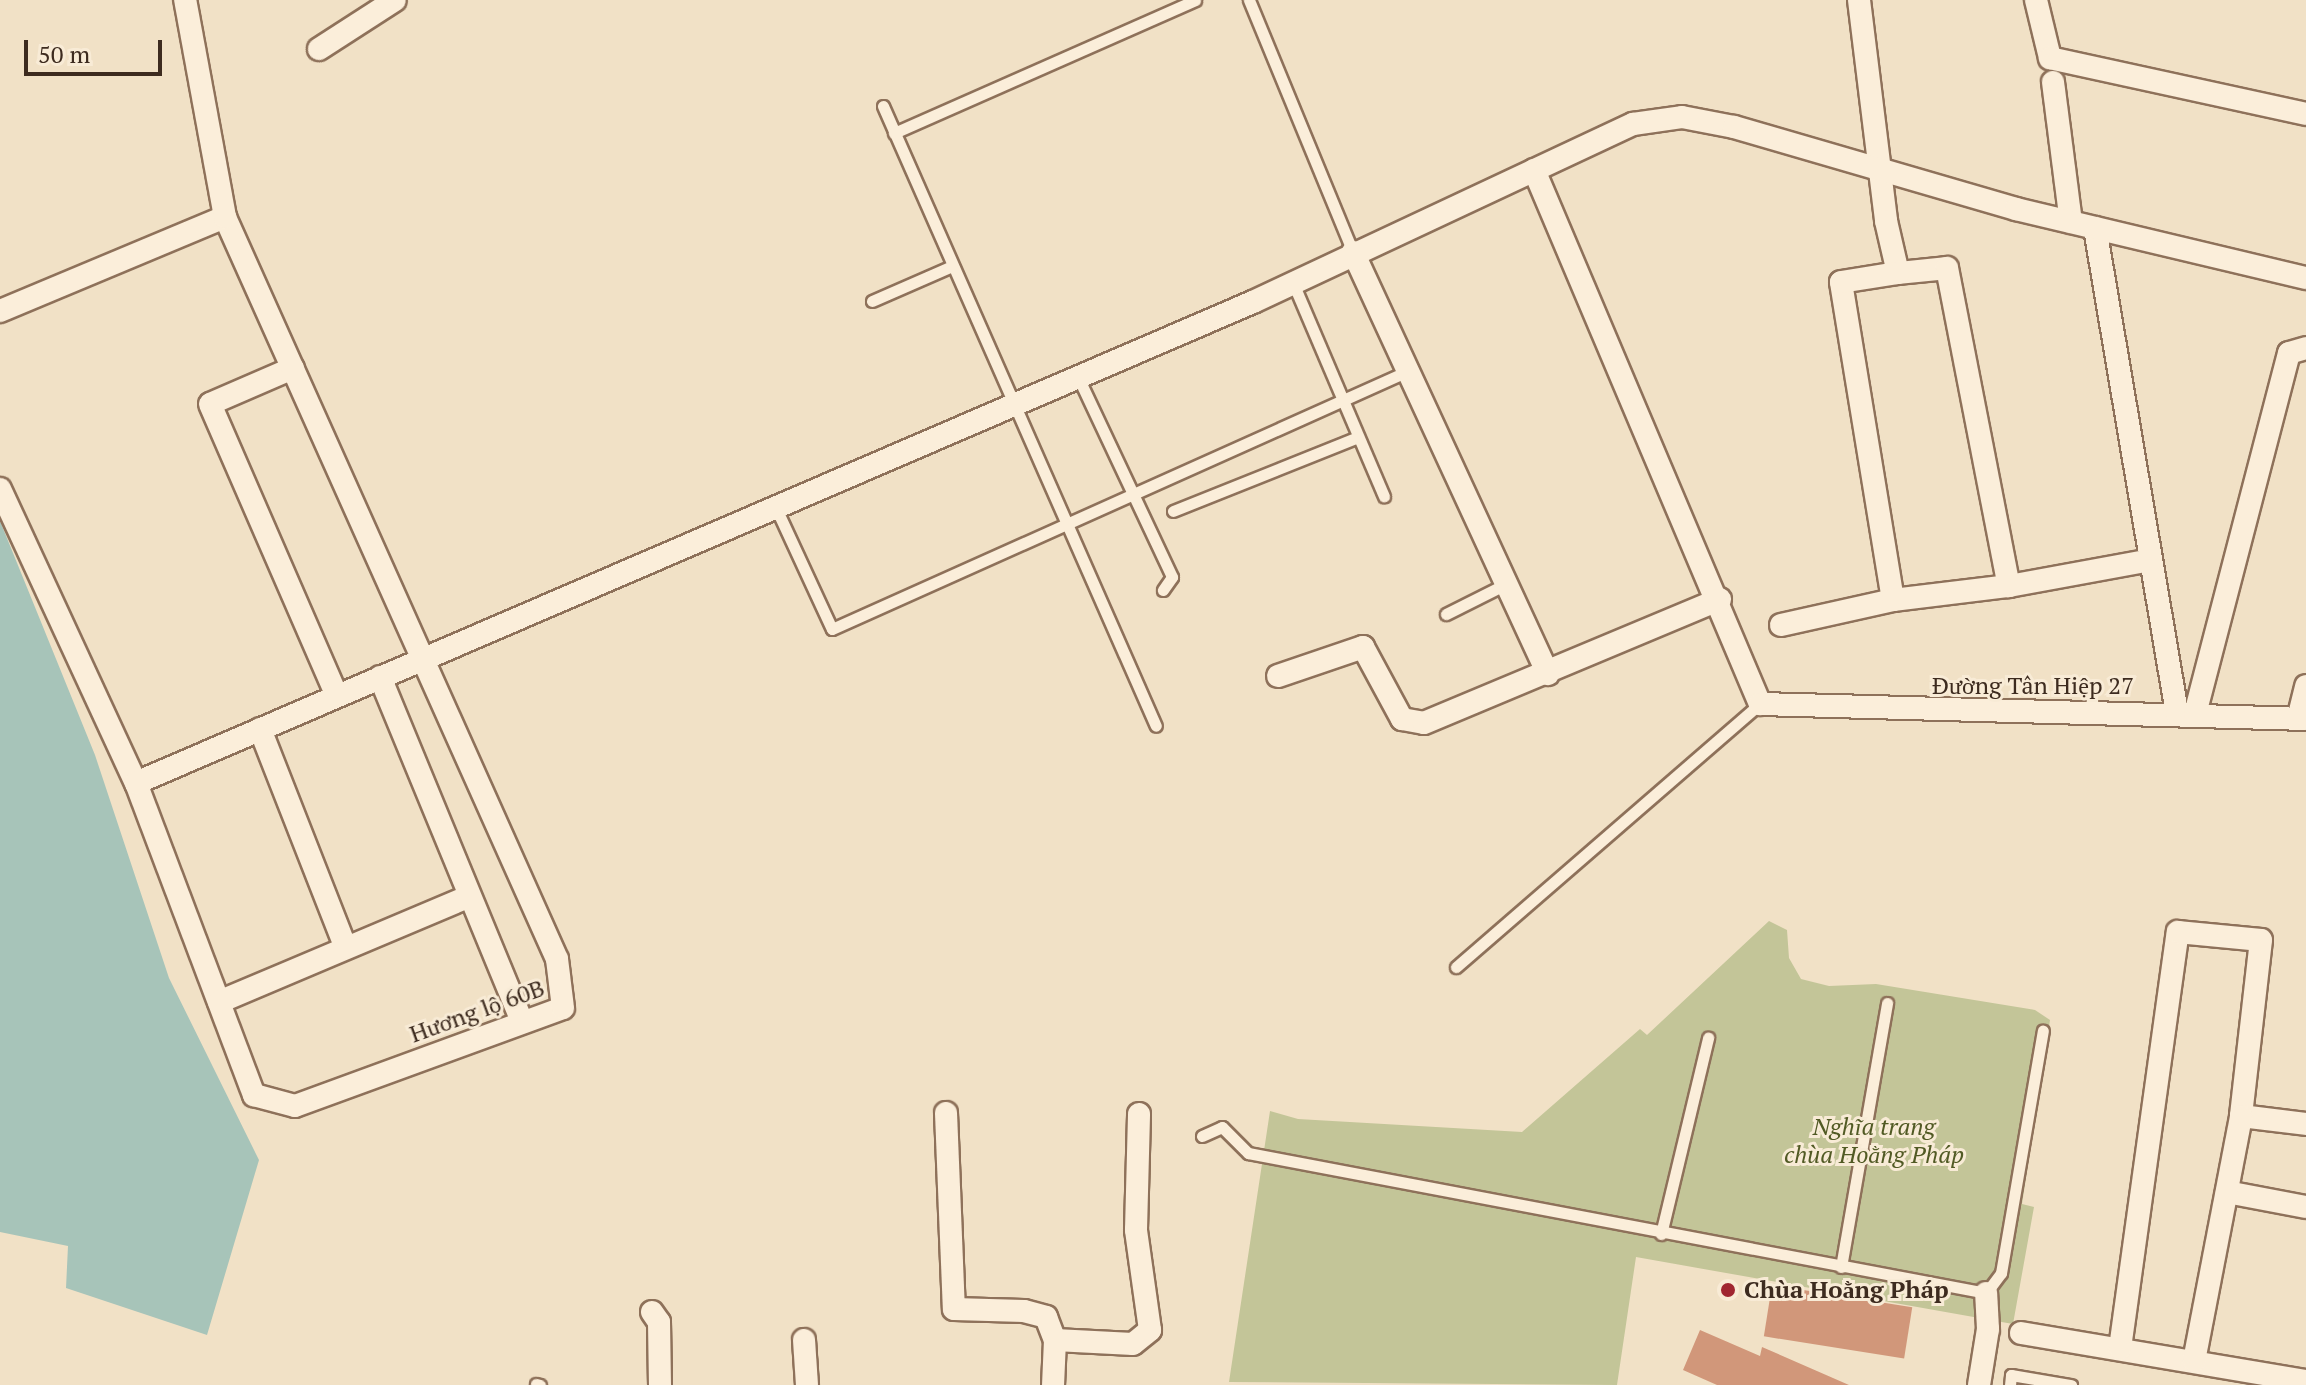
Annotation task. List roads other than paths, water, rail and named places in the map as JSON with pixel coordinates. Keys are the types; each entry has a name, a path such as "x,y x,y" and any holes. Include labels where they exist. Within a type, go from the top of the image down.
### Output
{"street":[{"path":"185,0 225,217 423,660"},
{"path":"319,49 395,0"},
{"path":"1859,0 1898,273"},
{"path":"2036,0 2050,58 2306,114"},
{"path":"2053,82 2071,222"},
{"path":"136,783 1078,377 1633,124 1682,117 2071,222 2306,278"},
{"path":"1534,170 1720,599 1760,704"},
{"path":"0,311 225,217"},
{"path":"2095,228 2150,560 2186,714"},
{"path":"1353,252 1548,674"},
{"path":"1893,600 1841,282 1898,273 1947,268 2009,586"},
{"path":"2186,714 2289,353 2306,348"},
{"path":"293,368 210,404 337,696"},
{"name":"Hương lộ 60B","path":"0,489 136,783 254,1095 295,1106 563,1008 557,959 423,660"},
{"path":"1781,625 1893,600 2009,586 2150,560"},
{"path":"1278,676 1363,647 1402,719 1414,725 1548,674 1720,599"},
{"path":"380,677 522,1021"},
{"path":"2302,719 2306,686"},
{"name":"Đường Tân Hiệp 27","path":"1760,704 1921,712 2186,714 2302,719"},
{"path":"260,729 346,948"},
{"path":"219,1002 470,896"},
{"path":"2120,1348 2178,932 2261,940 2241,1116 2194,1361"},
{"path":"946,1113 954,1309 1024,1311 1046,1317 1055,1340 1053,1385"},
{"path":"1055,1340 1133,1344 1150,1330 1136,1230 1139,1114"},
{"path":"2241,1116 2306,1124"},
{"path":"2227,1192 2306,1207"},
{"path":"1979,1385 1988,1329 1986,1293"},
{"path":"652,1312 659,1322 660,1385"},
{"path":"2021,1333 2306,1381"},
{"path":"804,1340 807,1385"}],"lane":[{"path":"894,133 1195,0"},
{"path":"1249,0 1353,252"},
{"path":"883,106 950,267 1156,726"},
{"path":"872,301 950,267"},
{"path":"1292,282 1384,496"},
{"path":"776,508 832,629 1408,371"},
{"path":"1078,377 1172,577 1163,590"},
{"path":"1173,511 1358,437"},
{"path":"1446,614 1506,584"},
{"path":"1456,967 1760,704"},
{"path":"1841,1267 1887,1003"},
{"path":"1202,1136 1222,1127 1248,1153 1661,1234 1986,1293 2001,1273 2043,1031"},
{"path":"1661,1234 1708,1038"},
{"path":"2010,1385 2011,1375 2071,1385"}],"place":[{"name":"Chùa Hoằng Pháp","path":"1728,1290"}],"park label":[{"name":"Nghĩa trang chùa Hoằng Pháp","path":"1874,1141"}]}
